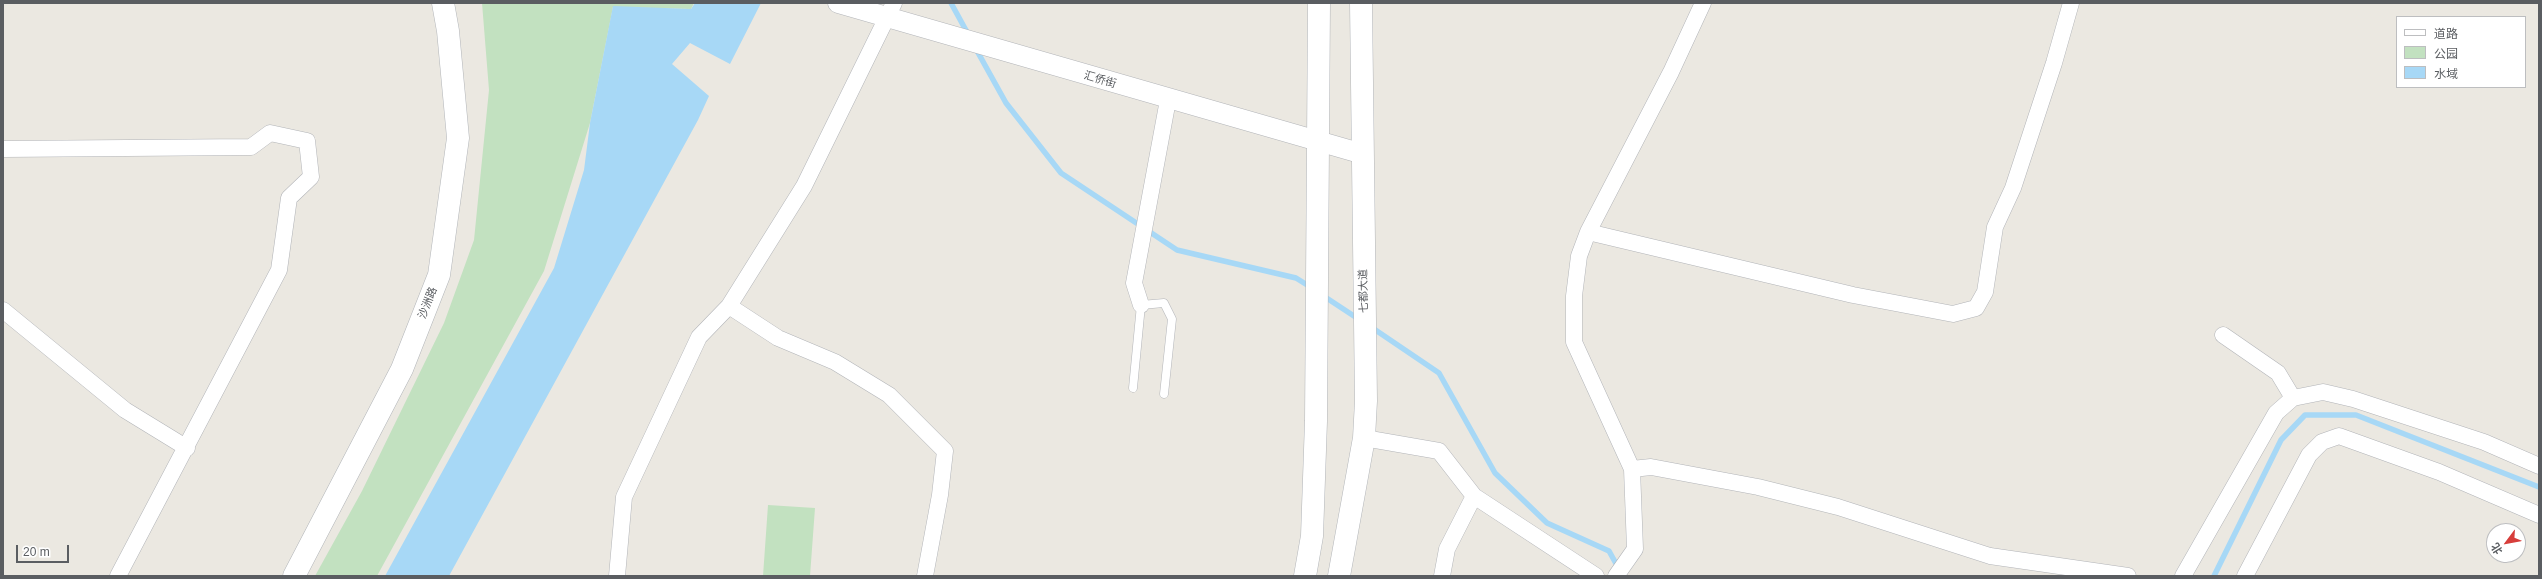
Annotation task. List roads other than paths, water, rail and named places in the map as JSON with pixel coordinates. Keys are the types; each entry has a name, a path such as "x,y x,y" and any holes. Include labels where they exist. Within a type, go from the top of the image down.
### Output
{"main road":[{"name":"沙洲路","path":"294,576 402,369 440,274 458,138 448,31 443,3"},
{"path":"1305,576 1312,536 1316,356 1319,3"},
{"name":"七都大道","path":"1340,576 1364,438 1366,401 1361,3"}],"street":[{"name":"汇侨街","path":"838,3 891,10 934,30 1168,100 1318,143 1363,154"},
{"path":"1616,576 1632,556 1635,549 1632,469 1574,342 1574,289 1579,256 1588,232 1671,72 1703,3"},
{"path":"1588,232 1853,295 1953,314 1976,308 1985,292 1995,227 2013,188 2054,64 2071,3"},
{"path":"617,576 624,497 699,337 729,306 804,186 891,10"},
{"path":"1141,305 1134,283 1168,100"},
{"path":"3,149 251,147 270,133 307,141 311,177 289,198 279,270 187,448 118,576"},
{"path":"729,306 778,338 835,362 889,395 945,451 940,495 925,576"},
{"path":"3,310 125,410 187,448"},
{"path":"2222,335 2278,373 2293,398"},
{"path":"2183,576 2276,413 2293,398 2323,392 2353,399 2484,442 2539,466"},
{"path":"2245,576 2309,455 2322,442 2339,436 2439,472 2539,515"},
{"path":"1364,438 1439,451 1474,496 1596,576"},
{"path":"1632,469 1651,467 1838,507 1990,556 2128,576"},
{"path":"1442,576 1447,549 1474,496"}],"lane":[{"path":"1132,388 1141,305 1164,303 1172,319 1164,394"}],"water":[{"path":"695,3 761,3 730,64 690,43 672,64 709,96 698,120 449,576 385,576 554,268 584,170 590,123 613,6 691,9"}],"waterway":[{"path":"951,3 968,34"},
{"path":"976,49 1006,103 1061,173 1177,250 1296,278 1312,288"},
{"path":"1322,295 1360,320"},
{"path":"1371,327 1439,373 1495,473 1547,523 1609,551 1619,569"},
{"path":"2214,576 2281,440 2305,415 2356,415 2539,487"}]}
